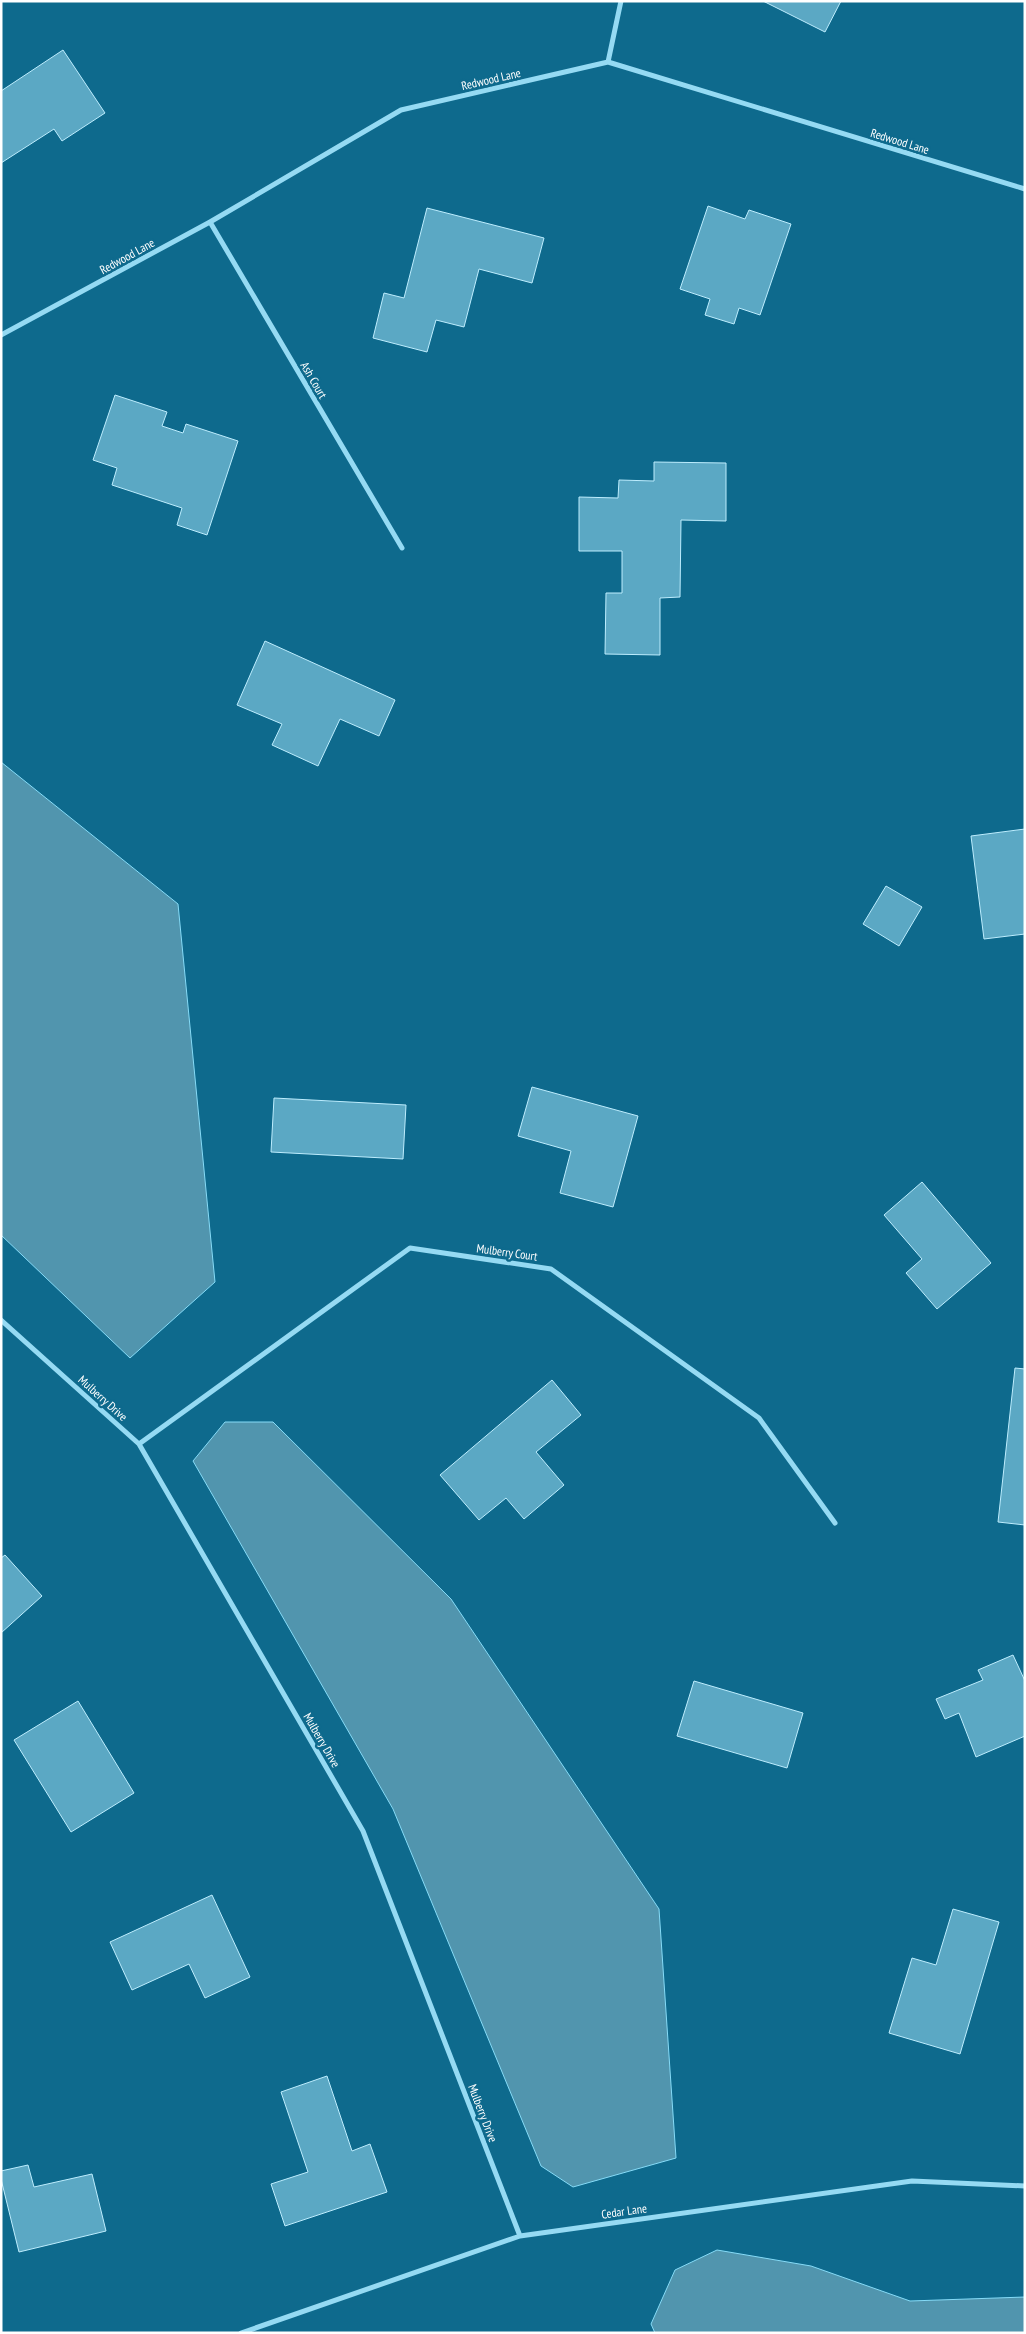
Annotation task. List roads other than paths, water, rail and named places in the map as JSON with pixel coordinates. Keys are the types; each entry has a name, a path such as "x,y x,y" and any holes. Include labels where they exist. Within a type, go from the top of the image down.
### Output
{"street":[{"path":"608,62 621,1"},
{"name":"Redwood Lane","path":"1,335 210,222 401,110 608,62 1025,189"},
{"name":"Ash Court","path":"210,222 402,548"},
{"name":"Mulberry Court","path":"139,1444 410,1248 551,1269 759,1418 835,1523"},
{"name":"Mulberry Drive","path":"1,1320 139,1444 363,1831 520,2236"},
{"name":"Cedar Lane","path":"241,2333 520,2236 912,2180 1025,2186"}],"water":[{"path":"1,762 178,904 215,1282 130,1358 1,1235"},
{"path":"225,1422 273,1422 451,1599 659,1909 676,2158 573,2187 541,2166 393,1809 193,1461"},
{"path":"717,2250 811,2266 910,2301 1025,2297 1025,2333 655,2333 651,2324 675,2270"}]}
